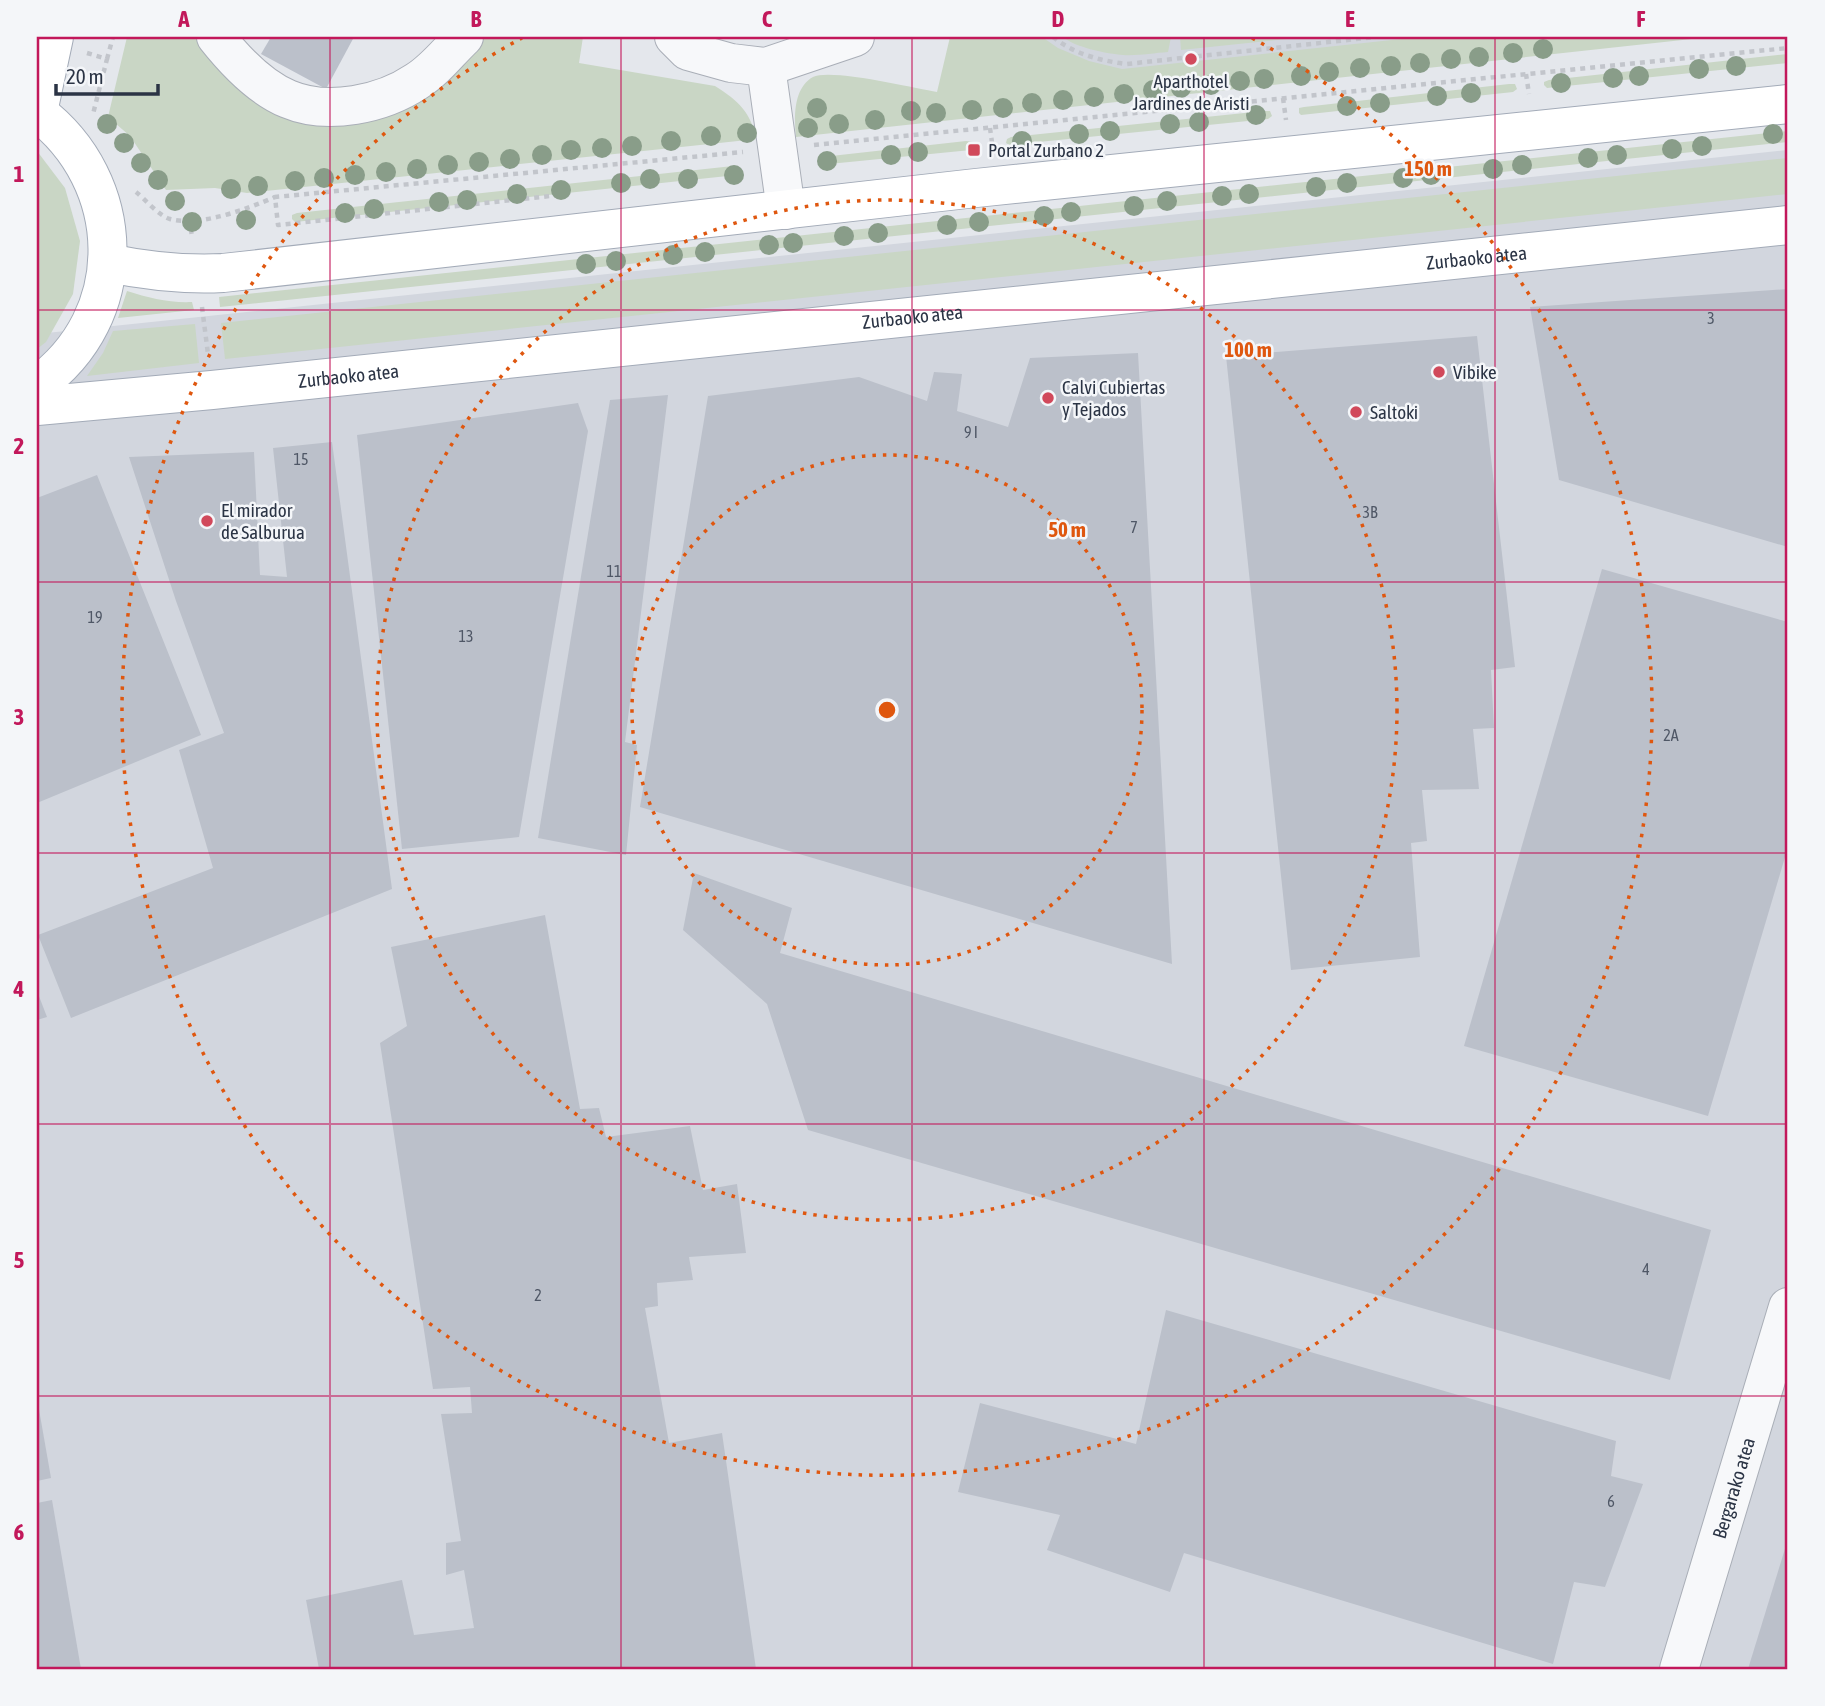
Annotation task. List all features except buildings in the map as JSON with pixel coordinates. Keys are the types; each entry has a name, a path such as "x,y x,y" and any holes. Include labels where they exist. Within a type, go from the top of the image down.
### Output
{"main road":[{"path":"37,385 51,375 76,349 94,318 108,264 106,220 93,178 70,142 37,112 53,40"},
{"path":"108,264 151,272 223,273 1004,185 1788,104"},
{"name":"Zurbaoko atea","path":"37,406 1788,225"}],"street":[{"path":"216,37 234,59 258,80 288,99 316,106 341,107 379,100 418,81 464,37"},
{"path":"674,37 688,51 731,63 766,67 855,37"},
{"path":"766,67 786,210"},
{"name":"Bergarako atea","path":"1679,1669 1788,1307"}],"path":[{"path":"99,122 92,114 113,37"},
{"path":"1053,37 1071,49 1108,62 1128,64 1375,37"},
{"path":"53,40 107,59"},
{"path":"130,180 136,192 168,219 204,220 275,197 1788,48"},
{"path":"1526,74 1529,94 1542,93"},
{"path":"1273,121 1286,120 1283,98"},
{"path":"990,128 993,150"},
{"path":"979,151 1006,148"},
{"path":"275,197 278,225 578,193"}],"shaded area":[{"name":"Aparthotel Jardines de Aristi","path":"1005,37 1561,37 1095,86"},
{"path":"1788,150 1788,1669 37,1669 37,334"}],"green space":[{"path":"127,37 209,37 317,111 473,37 583,37 579,63 715,86 742,108 751,121 757,139 247,193 215,188 166,190 130,136 108,117"},
{"path":"950,37 1042,37 1058,48 1089,61 1122,69 1420,37 1710,37 796,137 795,113 798,96 806,82 813,77 854,77 937,92"},
{"path":"1063,37 1171,37 1168,52 1128,55 1092,49"},
{"path":"1180,37 1306,37 1181,50"},
{"path":"1788,54 1788,63 1547,88 1544,85 1544,82 1549,80"},
{"path":"1515,84 1517,89 1513,92 1301,115 1299,113 1299,108 1304,107"},
{"path":"1270,111 1272,116 1268,119 1009,145 1006,143 1011,137"},
{"path":"1788,131 1788,142 220,307 219,297"},
{"path":"973,142 971,150 829,164 826,162 826,158 831,156"},
{"path":"37,151 65,188 80,241 73,294 46,342 37,349"},
{"path":"1788,158 1788,194 225,359 221,323"},
{"path":"739,167 741,172 737,175 295,222 292,219 292,215 297,213"},
{"path":"127,291 159,300 192,302 194,310 118,318"},
{"path":"195,324 199,363 87,376 103,353 113,331"}],"place":[{"name":"Aparthotel Jardines de Aristi","path":"1191,59"},
{"name":"Portal Zurbano 2","path":"974,150"},
{"name":"Vibike","path":"1439,372"},
{"name":"Calvi Cubiertas y Tejados","path":"1048,398"},
{"name":"Saltoki","path":"1356,412"},
{"name":"El mirador de Salburua","path":"207,521"}]}
